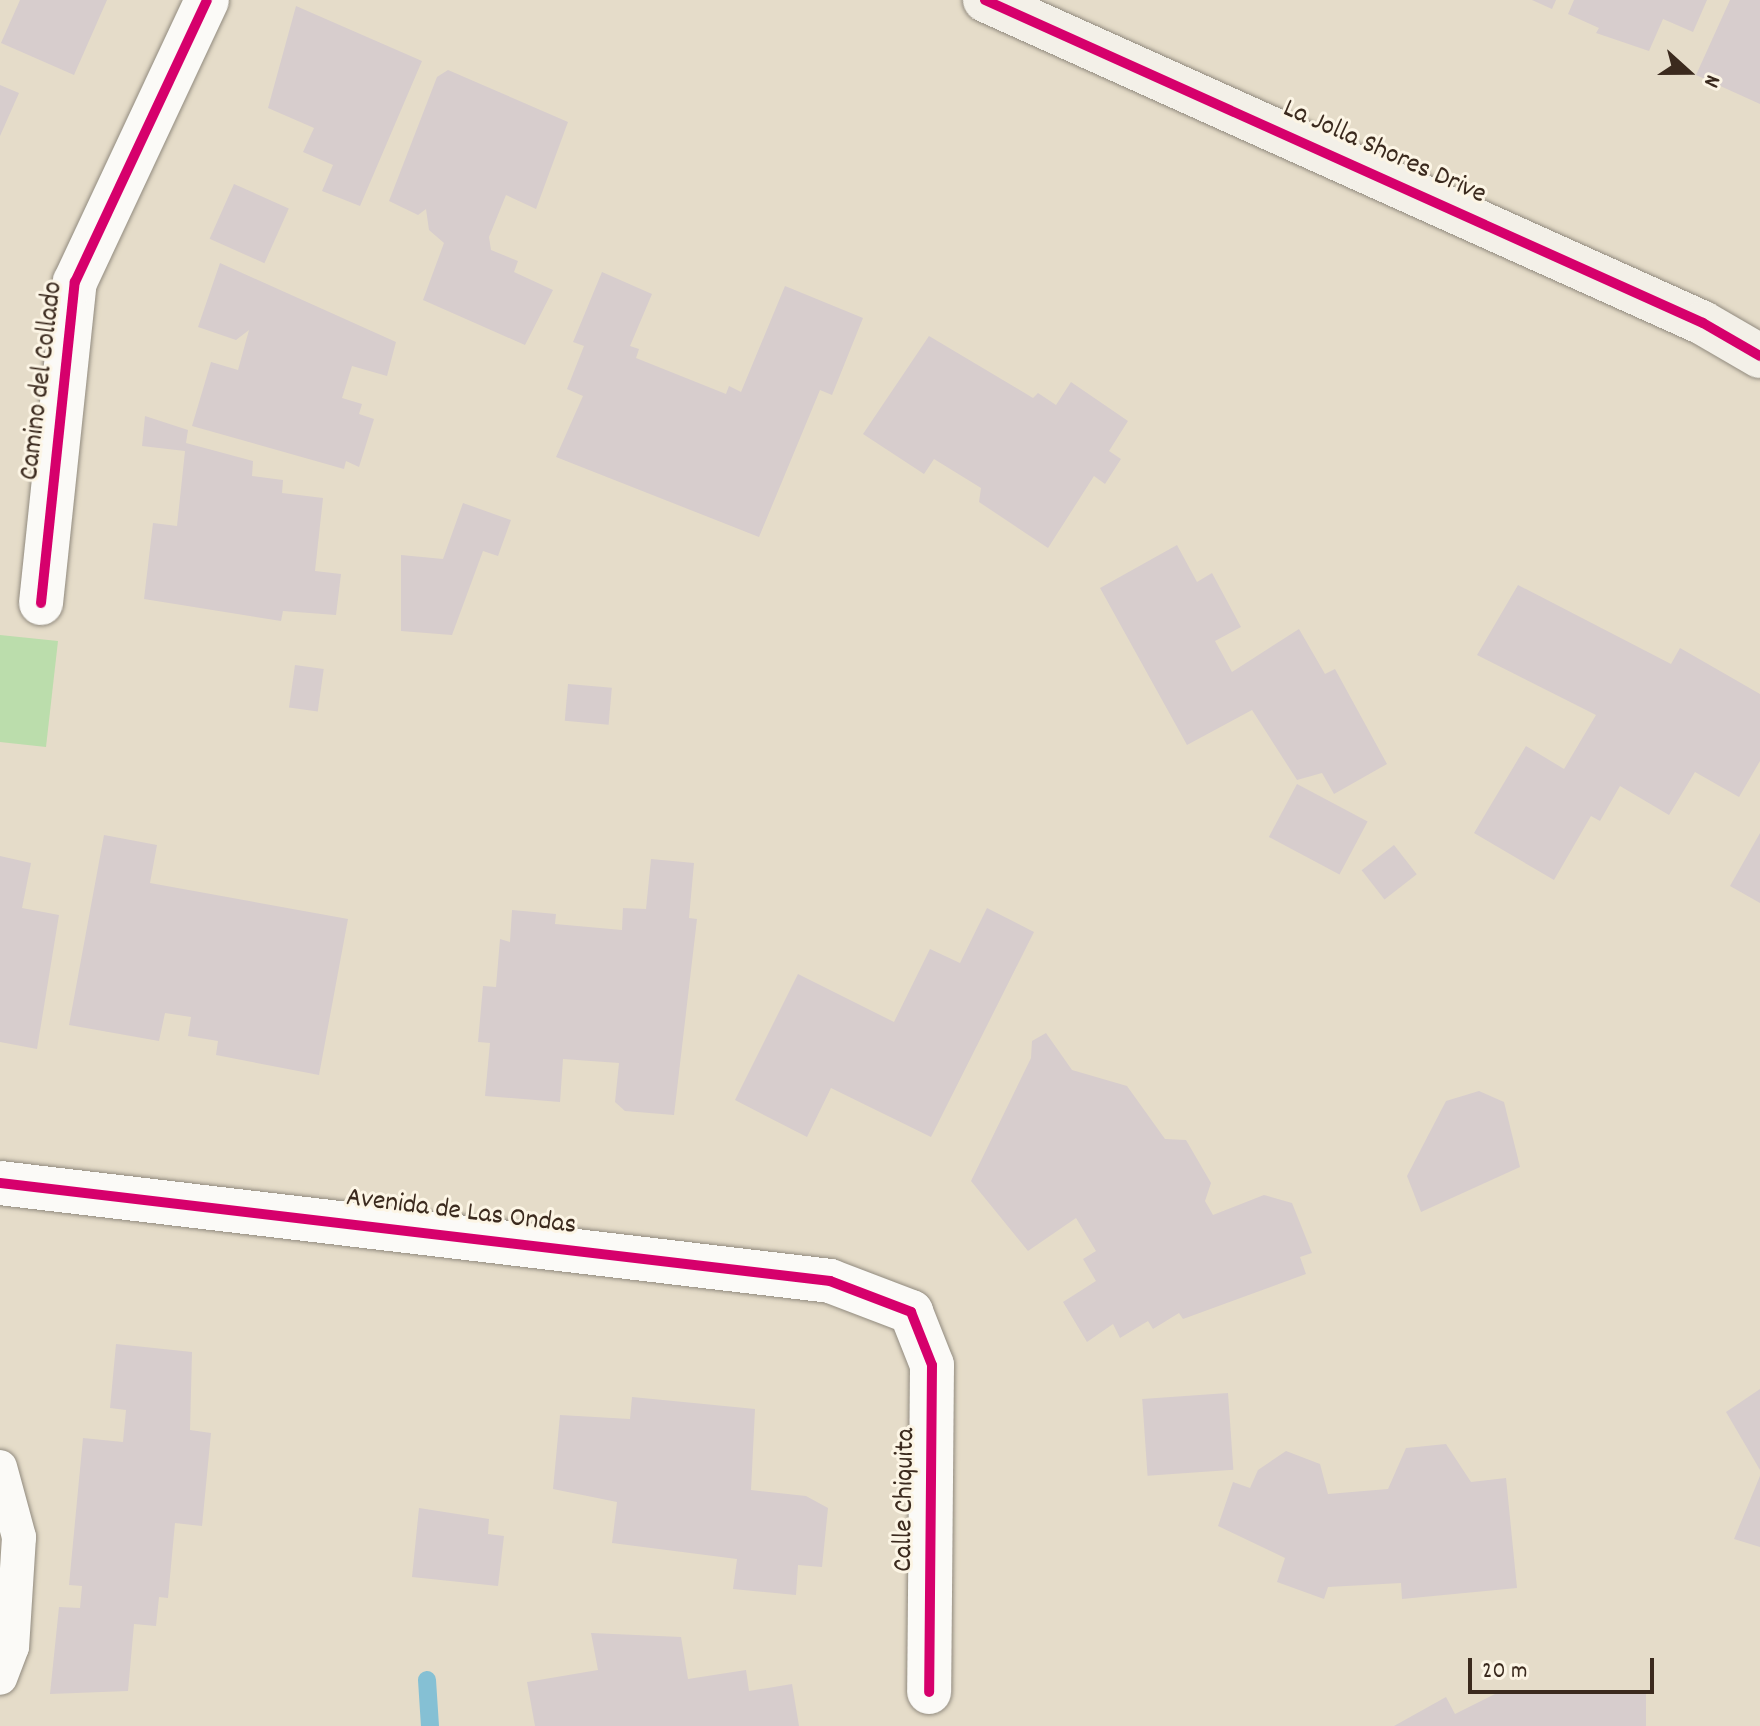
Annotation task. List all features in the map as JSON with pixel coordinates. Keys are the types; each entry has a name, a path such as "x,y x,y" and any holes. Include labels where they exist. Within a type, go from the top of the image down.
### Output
{"main road":[{"name":"La Jolla Shores Drive","path":"985,0 1703,323 1760,356"}],"street":[{"name":"Camino del Collado","path":"41,603 75,282 207,0"},
{"name":"Avenida de Las Ondas","path":"0,1183 830,1281 911,1312"},
{"name":"Calle Chiquita","path":"911,1312 932,1365 929,1692"}],"lane":[{"path":"0,1467 19,1537 12,1647 0,1678"}],"green space":[{"path":"0,635 58,641 46,747 0,742"}],"building":[{"path":"20,0 107,0 74,75 1,43"},
{"path":"1532,0 1556,0 1552,9"},
{"path":"1574,0 1707,0 1693,32 1663,19 1649,51 1596,33 1599,28 1568,14"},
{"path":"1730,0 1760,0 1760,104 1696,75"},
{"path":"296,6 422,61 360,206 322,191 333,165 303,152 314,128 268,108"},
{"path":"448,70 568,122 536,209 506,195 489,237 491,250 518,261 514,272 553,290 525,345 423,300 444,243 429,230 426,209 418,215 389,201 437,77"},
{"path":"0,85 19,93 0,136"},
{"path":"234,184 289,208 264,263 210,239"},
{"path":"220,263 396,342 387,376 352,366 342,398 362,404 359,414 374,419 359,467 346,461 344,469 192,426 211,362 238,370 249,330 236,340 198,327"},
{"path":"602,272 652,294 630,346 639,349 636,358 726,394 729,386 741,392 785,286 863,318 832,395 820,390 759,537 556,457 583,396 567,389 584,346 573,342"},
{"path":"929,336 1033,398 1038,393 1056,405 1071,382 1128,421 1109,451 1121,459 1105,484 1094,476 1048,548 979,502 981,488 934,459 924,474 863,434"},
{"path":"145,416 188,430 186,443 253,461 252,476 283,480 282,493 323,498 315,571 341,574 336,615 283,611 281,621 144,599 153,523 177,526 185,451 142,446"},
{"path":"463,503 511,520 498,556 483,551 452,635 401,631 401,555 443,559"},
{"path":"1177,545 1197,582 1212,573 1241,627 1215,641 1232,672 1299,629 1325,674 1335,669 1387,764 1334,794 1322,773 1297,780 1252,710 1187,745 1100,588"},
{"path":"1518,585 1671,664 1680,648 1760,694 1760,761 1739,797 1695,772 1669,815 1620,786 1600,821 1591,816 1554,880 1474,833 1526,746 1564,769 1596,715 1477,655"},
{"path":"295,665 324,669 318,712 289,708"},
{"path":"568,684 612,688 609,725 565,721"},
{"path":"1297,784 1368,822 1339,875 1269,837"},
{"path":"1760,833 1760,903 1730,886"},
{"path":"104,835 157,845 150,883 348,919 319,1075 216,1055 218,1041 188,1036 191,1017 165,1013 159,1041 69,1025"},
{"path":"1394,845 1417,874 1384,899 1362,870"},
{"path":"0,856 31,863 22,908 59,915 37,1049 0,1042"},
{"path":"651,859 694,863 689,918 697,919 674,1115 625,1111 615,1102 619,1063 563,1059 560,1102 485,1096 490,1043 478,1042 483,986 496,987 500,939 510,942 512,910 556,914 555,924 622,930 623,908 646,909"},
{"path":"987,908 1034,932 931,1137 831,1088 807,1137 735,1100 798,974 894,1022 930,949 960,963"},
{"path":"1046,1033 1072,1070 1127,1086 1165,1139 1186,1140 1211,1183 1205,1201 1213,1215 1264,1195 1292,1203 1312,1253 1300,1257 1306,1274 1183,1319 1179,1313 1153,1329 1148,1321 1120,1338 1113,1324 1087,1342 1063,1302 1096,1281 1083,1259 1096,1251 1076,1218 1028,1251 971,1181 1031,1058 1032,1041"},
{"path":"1479,1091 1504,1102 1520,1167 1421,1212 1407,1176 1446,1101"},
{"path":"116,1344 192,1352 190,1430 211,1433 202,1526 175,1523 168,1598 159,1597 156,1626 134,1624 128,1691 50,1694 59,1607 80,1608 82,1586 69,1585 83,1438 123,1442 126,1410 110,1408"},
{"path":"1760,1389 1760,1470 1726,1412"},
{"path":"1228,1393 1233,1470 1148,1476 1142,1399"},
{"path":"632,1397 755,1409 751,1490 806,1496 828,1508 822,1567 798,1565 796,1595 733,1589 737,1559 612,1543 617,1502 553,1489 560,1415 630,1419"},
{"path":"1446,1444 1471,1482 1506,1478 1517,1588 1402,1599 1401,1583 1328,1587 1324,1599 1277,1582 1285,1558 1218,1526 1233,1482 1250,1488 1258,1470 1286,1451 1320,1464 1328,1494 1388,1489 1406,1448"},
{"path":"1760,1476 1760,1547 1734,1539"},
{"path":"419,1508 489,1519 488,1534 504,1536 498,1586 412,1577"},
{"path":"591,1633 681,1637 688,1679 746,1670 749,1691 792,1684 799,1726 535,1726 527,1682 598,1670"},
{"path":"1503,1690 1646,1690 1646,1726 1394,1726 1446,1697 1455,1714"}],"waterway":[{"path":"427,1680 430,1726"}],"cycle path":[{"path":"41,603 75,282 207,0"},
{"path":"985,0 1703,323 1760,356"},
{"path":"0,1183 830,1281 911,1312 932,1365 929,1692"}]}
